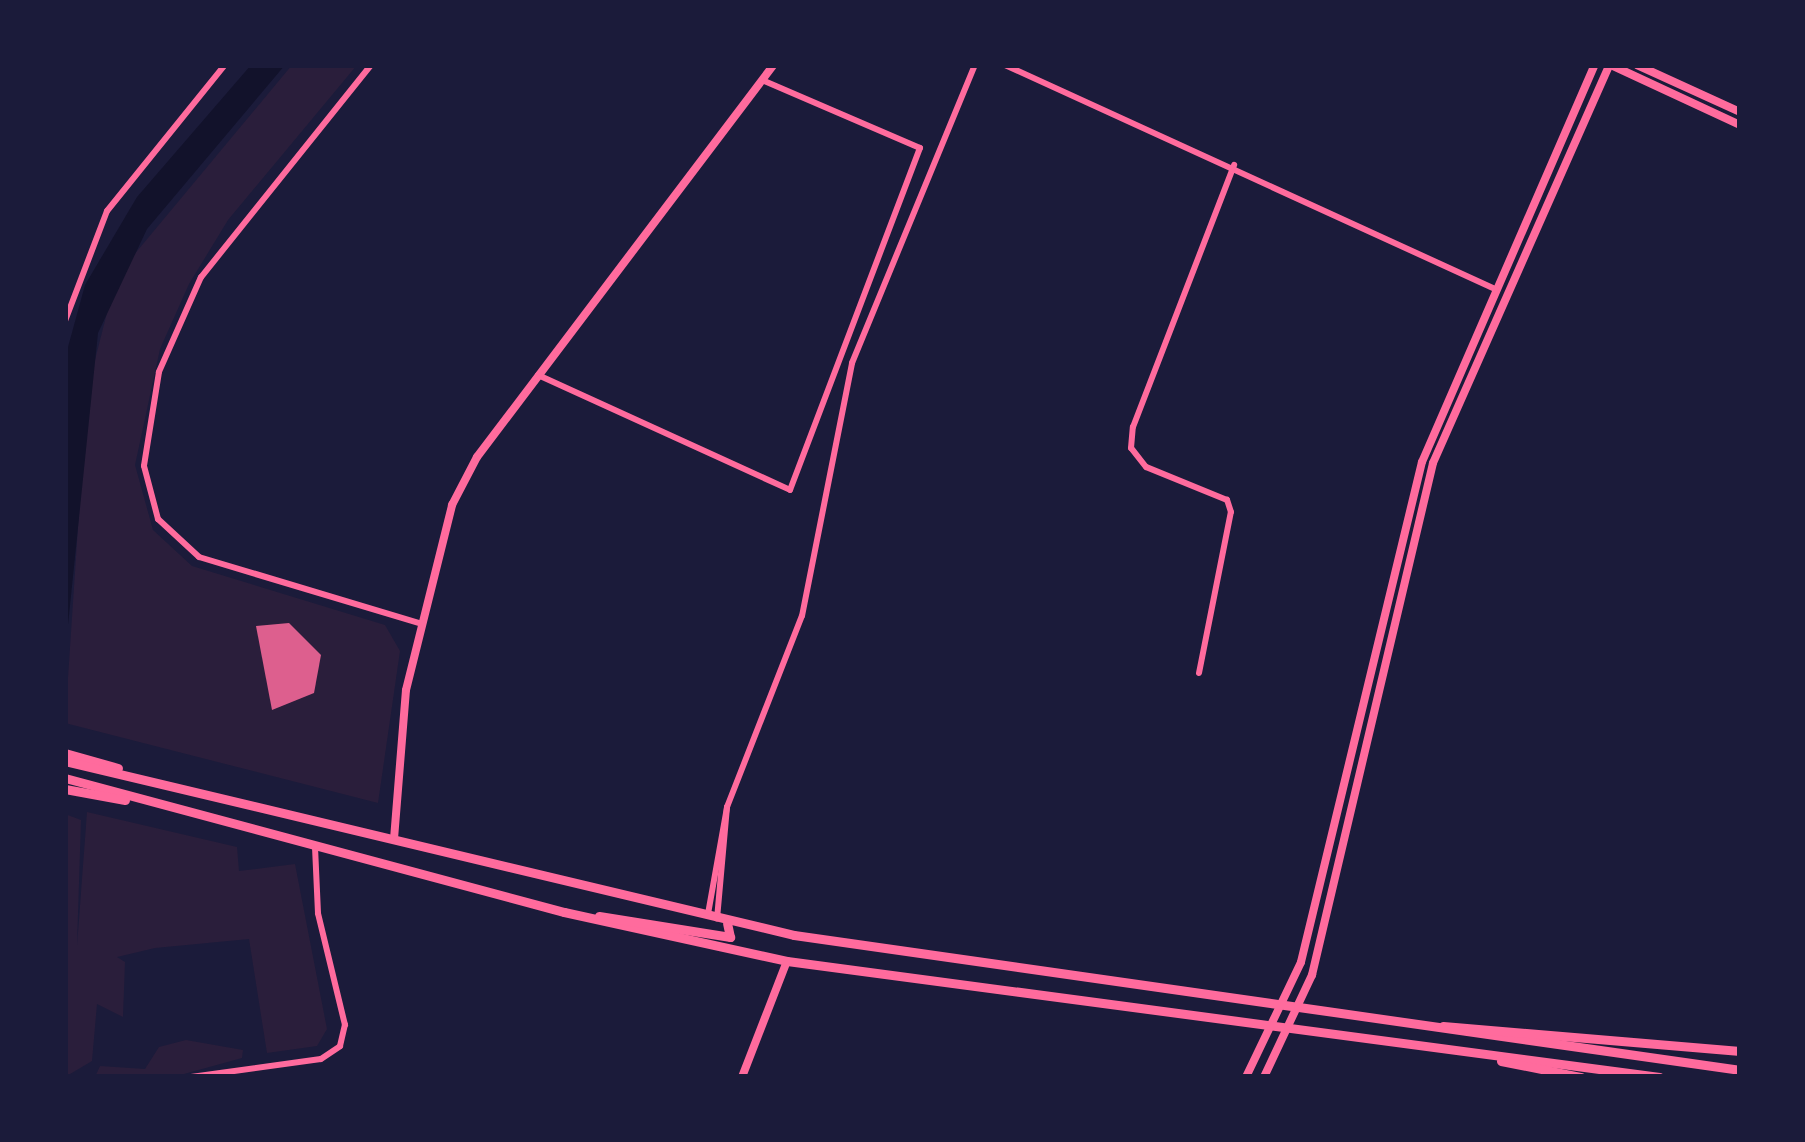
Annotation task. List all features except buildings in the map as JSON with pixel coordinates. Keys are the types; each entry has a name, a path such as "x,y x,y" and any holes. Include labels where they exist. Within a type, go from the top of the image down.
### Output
{"main road":[{"path":"65,752 74,761 716,920 1410,1026 1740,1070"},
{"path":"68,784 576,915 787,961 1659,1077"},
{"path":"576,915 654,918 732,936 716,920"},
{"path":"1410,1026 1521,1026 1740,1051"},
{"path":"1425,1045 1581,1077"}],"street":[{"path":"65,321 106,210 225,65"},
{"path":"372,65 201,277 159,372 144,466 158,519 199,558 419,623"},
{"path":"394,839 398,740 419,623 452,505 538,376 773,65"},
{"path":"716,920 728,807 802,616 852,364 975,65"},
{"path":"1005,65 1234,165 1493,288"},
{"path":"1246,1077 1283,1007 1412,495 1493,288 1595,65"},
{"path":"1264,1077 1298,1009 1433,463 1610,65 1740,125"},
{"path":"1637,65 1740,112"},
{"path":"538,376 790,490 920,148 762,80"},
{"path":"1199,673 1231,512 1227,500 1146,467 1132,438 1234,165"},
{"path":"190,1077 321,1058 340,1046 346,1025 318,913 315,847"},
{"path":"742,1077 787,961"}],"shaded area":[{"path":"251,65 285,65 147,229 98,333 65,654 65,358 85,285 137,197"},
{"path":"292,65 357,65 228,220 189,284 160,349 135,465 153,530 192,566 385,625 400,651 378,803 65,723 87,391 108,309 133,256"},
{"path":"87,812 237,847 239,871 295,864 327,1029 317,1046 267,1053 249,939 155,948 117,957 125,962 123,1017 97,1004 92,1061 65,1077 65,814 81,820 77,946"},
{"path":"186,1040 243,1050 242,1058 173,1077 95,1077 100,1066 145,1069 159,1047"}]}
